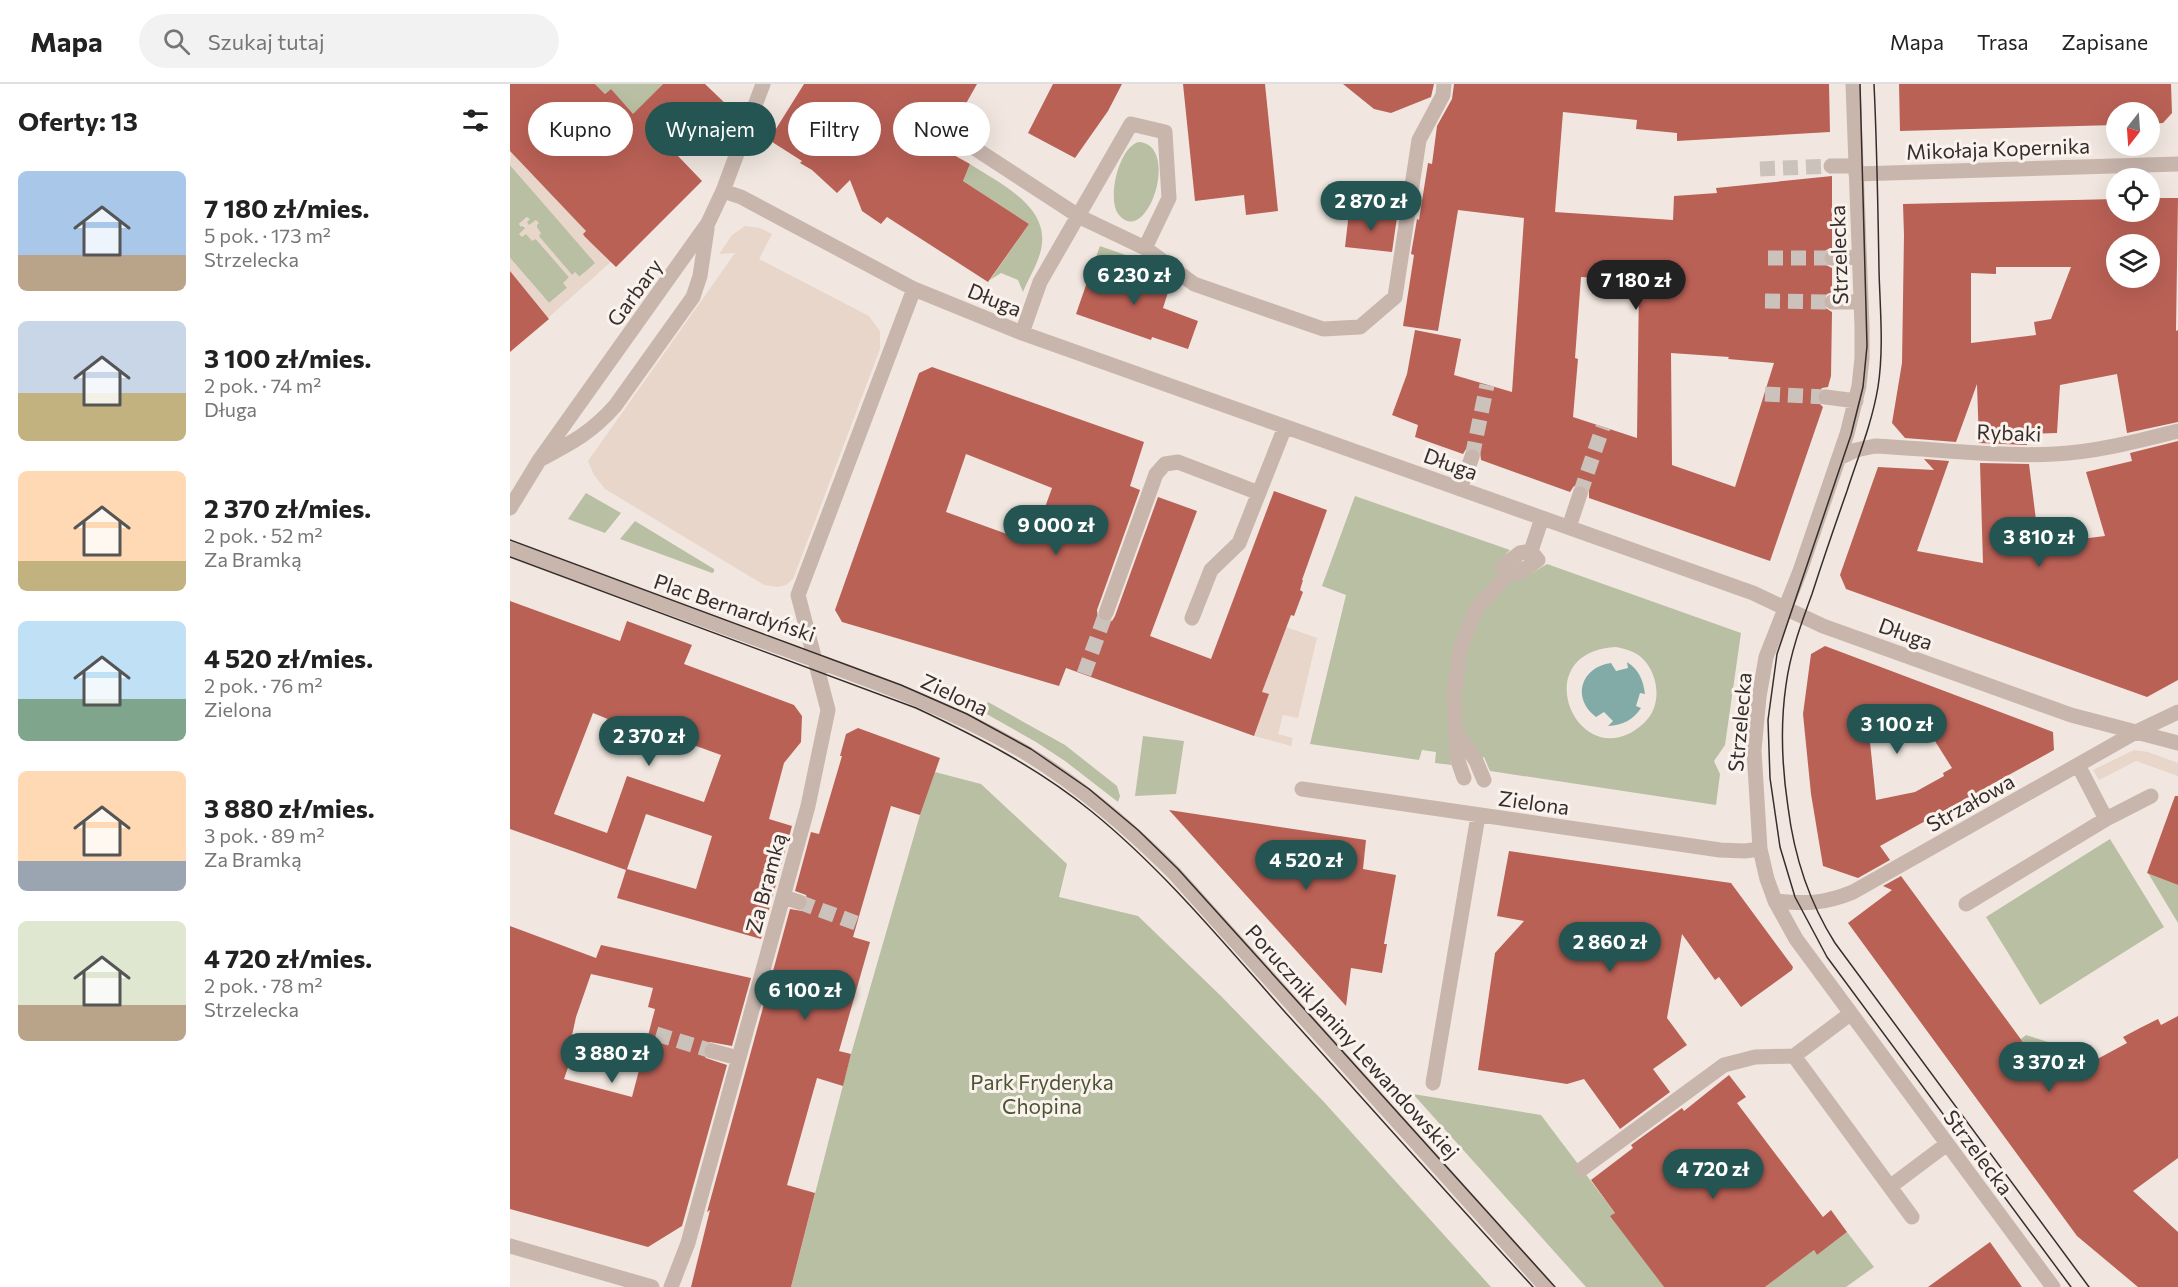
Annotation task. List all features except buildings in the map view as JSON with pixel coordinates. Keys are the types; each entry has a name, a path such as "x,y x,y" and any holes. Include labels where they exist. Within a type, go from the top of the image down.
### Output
{"street":[{"name":"Garbary","path":"510,508 540,459 708,223 723,191 763,84"},
{"path":"987,156 1080,217 1145,248 1194,284 1323,329 1360,327 1395,297 1419,140 1443,95 1444,84"},
{"name":"Strzelecka","path":"1853,84 1862,358 1856,401 1839,458 1800,572 1766,657 1758,697 1754,750 1760,849 1775,901 1796,939 2053,1287"},
{"path":"1022,333 1040,282 1080,217 1131,124 1165,132 1169,198 1145,248"},
{"name":"Mikołaja Kopernika","path":"1832,166 1856,170 2178,164"},
{"name":"Długa","path":"723,191 741,197 914,289 1022,333 1753,593 1823,626 2059,711 2178,743"},
{"path":"540,459 582,436 602,421 693,297 700,276 708,223"},
{"path":"1832,258 1859,257"},
{"name":"Plac Bernardyński","path":"817,661 798,595 914,289"},
{"path":"1832,302 1861,302"},
{"path":"1826,397 1856,401"},
{"path":"1192,618 1211,570 1239,543 1285,427"},
{"name":"Rybaki","path":"1839,458 1856,450 1875,446 2021,455 2057,454 2112,447 2178,431"},
{"path":"1460,489 1472,457"},
{"path":"1106,613 1156,474 1165,464 1178,462 1259,493"},
{"path":"1569,527 1580,494"},
{"path":"1464,778 1457,758 1454,694 1461,650 1476,609 1508,574 1519,573 1538,560 1531,551 1542,518"},
{"name":"Plac Bernardyński","path":"510,549 817,661"},
{"name":"Zielona","path":"817,661 899,691 964,719 1028,754 1069,781"},
{"name":"Za Bramką","path":"671,1287 688,1243 808,806 828,710 817,661"},
{"name":"Strzałowa","path":"1775,901 1815,903 1834,900 1853,892 2136,732 2178,712"},
{"path":"1456,732 1476,760 1484,780"},
{"path":"2078,765 2106,819"},
{"name":"Porucznik Janiny Lewandowskiej","path":"1069,781 1134,835 1174,873 1546,1287"},
{"name":"Zielona","path":"1302,789 1720,850 1760,849"},
{"path":"1966,904 2106,819 2151,796"},
{"path":"1433,1083 1478,816"},
{"path":"783,897 799,902"},
{"path":"1582,1169 1724,1065 1755,1057 1794,1056 1851,1014"},
{"path":"712,1051 738,1058"},
{"path":"1794,1056 1891,1186 1912,1218"},
{"path":"1891,1186 1947,1144"},
{"path":"510,1246 652,1287"}],"green space":[{"path":"595,84 663,84 633,115 633,102 619,102 611,89 605,94"},
{"path":"1139,142 1151,147 1158,159 1159,175 1149,207 1140,218 1130,221 1119,215 1115,208 1114,186 1120,163 1132,146"},
{"path":"970,164 1018,196 1036,217 1041,229 1041,249 1023,292 1018,280 1001,273 990,280 1029,224 963,181"},
{"path":"510,165 596,263 579,277 572,275 538,236 536,220 529,226 526,222 527,217 519,224 526,228 522,236 526,233 535,238 569,277 567,288 549,303 510,258"},
{"path":"1100,246 1154,265 1172,280 1169,289 1094,262"},
{"path":"586,493 621,513 605,533 568,519"},
{"path":"1355,496 1510,550 1506,554 1516,565 1522,561 1532,573 1547,564 1741,633 1725,745 1714,761 1720,774 1716,805 1490,771 1484,757 1469,764 1465,755 1450,761 1452,765 1435,763 1436,752 1422,750 1419,760 1310,744 1346,595 1322,586","holes":["1616,647 1635,653 1647,664 1655,680 1656,699 1654,708 1644,723 1621,737 1599,737 1582,726 1571,709 1567,689 1572,669 1588,654"]},
{"path":"635,521 714,569 714,572 620,539"},
{"path":"988,702 1065,745 1117,786 1120,796 1118,802 1065,761 983,712"},
{"path":"1143,736 1184,741 1176,794 1135,796"},
{"name":"Park Fryderyka Chopina","path":"935,772 981,784 1067,864 1059,897 1138,916 1221,996 1324,1102 1491,1287 791,1287 851,1054 920,815"},
{"path":"2110,839 2164,927 2040,1005 1986,917"},
{"path":"2148,873 2178,885 2178,923"},
{"path":"2026,1035 2099,1058 2053,1083 2021,1039"},
{"path":"1413,1094 1541,1115 1615,1213 1611,1216 1664,1287 1586,1287"},
{"path":"1847,1232 1874,1267 1846,1287 1765,1287 1814,1250 1817,1255"}],"shaded area":[{"path":"511,150 532,164 527,169 532,175 538,170 591,225 584,233 585,238 612,261 548,318 510,271 510,258 549,303 567,288 563,283 569,277 536,239 532,241 526,234 522,237 519,234 526,227 524,225 521,227 519,224 527,217 530,219 527,222 529,225 536,220 539,223 536,226 541,233 539,236 572,275 575,272 580,277 595,263 510,165"},
{"path":"745,226 760,228 772,234 759,259 869,316 880,331 880,349 793,579 786,585 778,587 764,585 605,489 594,475 588,461 735,253 719,254 732,235"},
{"path":"1286,627 1317,638 1298,718 1283,715 1278,734 1293,738 1291,746 1254,736 1268,695 1261,692"},
{"path":"2134,750 2148,752 2178,763 2178,776 2136,761 2099,780 2093,770"}],"water":[{"path":"1627,662 1640,675 1643,684 1645,694 1640,693 1636,706 1641,708 1627,721 1608,726 1613,721 1604,712 1596,717 1588,709 1582,693 1583,684 1592,670 1611,663 1616,671 1628,668"}],"tunnel":[{"path":"1760,169 1831,166"},
{"path":"1768,258 1832,258"},
{"path":"1765,301 1832,302"},
{"path":"1472,457 1487,385"},
{"path":"1765,394 1826,397"},
{"path":"1580,494 1603,427"},
{"path":"1084,674 1106,613"},
{"path":"799,902 856,923"},
{"path":"656,1034 712,1051"}],"tram line":[{"path":"1860,84 1867,346 1863,387 1851,435 1777,654 1768,720 1770,778 1780,847 1795,897 1827,957 2071,1287"},
{"path":"1874,84 1881,328 1880,372 1868,427 1800,628 1788,673 1782,746 1784,777 1794,843 1810,895 1835,943 2089,1287"},
{"path":"510,540 901,685 967,714 1031,749 1089,789 1138,830 1178,869 1555,1287"},
{"path":"510,557 916,708 1007,754 1071,795 1120,836 1175,889 1533,1287"}]}
